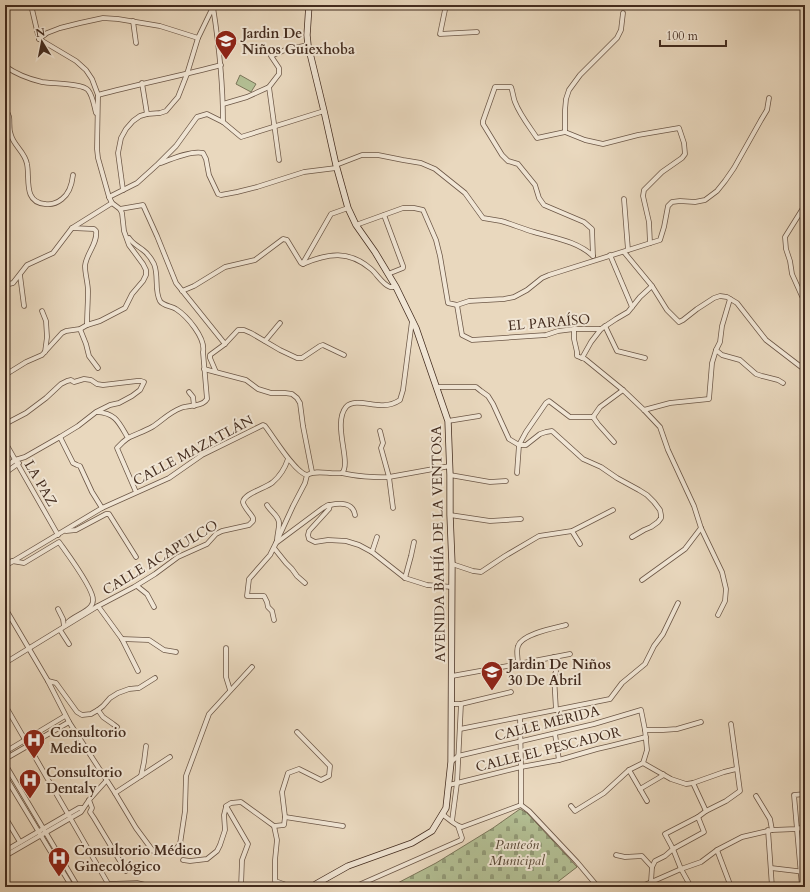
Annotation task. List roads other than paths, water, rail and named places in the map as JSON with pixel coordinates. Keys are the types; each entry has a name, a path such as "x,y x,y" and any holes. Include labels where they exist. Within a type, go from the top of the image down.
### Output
{"main road":[{"name":"AVENIDA BAHÍA DE LA VENTOSA","path":"309,5 307,30 308,45 336,167 348,208 356,225 375,252 396,287 416,328 448,421 452,564 451,762 446,808 432,831 412,843 348,866 312,887"}],"street":[{"path":"5,375 26,362 42,355 62,333 80,329 100,321 125,308 132,294 146,276 146,270 143,264 129,245 124,231 122,213 109,197 98,158 98,94 92,79 86,70 76,61 39,39 31,5"},
{"path":"446,5 440,34 477,32"},
{"path":"123,190 118,152 121,138 133,121 140,116 160,113 166,110 178,97 198,38 214,6"},
{"path":"214,6 221,65 223,122"},
{"path":"565,132 566,98 569,90 580,75 617,38 621,30 623,13"},
{"path":"39,39 47,33 60,28 103,18 160,26 198,38"},
{"path":"133,21 136,43"},
{"path":"223,104 247,97 269,87 279,74 279,68 271,56 284,50 308,45"},
{"path":"98,94 221,65"},
{"path":"5,66 20,75 35,80 82,86 87,89 91,95 98,120"},
{"path":"142,83 147,114"},
{"path":"269,87 279,160"},
{"path":"594,258 592,229 584,222 544,205 539,198 535,185 518,164 508,161 502,155 483,124 495,87 511,87 514,101 521,115 537,138 565,132 585,140 603,144 638,135 679,128 684,143 685,154 682,158 662,172 644,190 643,196 649,222 650,243"},
{"path":"356,225 403,208 423,210 436,240 448,304 457,306 469,301 514,297 527,290 542,278 594,258 610,256 660,240 668,206 672,202 695,202 706,200 717,191 725,181 762,120 767,110 769,98"},
{"path":"5,109 10,116 10,134 25,156 29,191 34,201 44,204 58,202 65,197 69,190 73,175"},
{"path":"109,197 137,183 158,164 176,146 197,117 207,114 223,122 241,137 324,111"},
{"path":"158,164 190,153 203,153 206,159 209,175 218,194 221,195 232,194 304,172 336,167 362,155 378,155 421,163 435,168 465,193 483,218 568,241 582,247 594,258"},
{"path":"624,200 626,251 652,286 666,310 679,322 714,298 720,296 730,298 737,303 766,340 805,370"},
{"path":"5,286 13,283 27,265 52,253 72,228 112,202"},
{"path":"120,209 143,205 176,284 225,344"},
{"path":"805,205 785,237 786,249 792,274 805,303"},
{"path":"303,264 328,217 331,214 348,208"},
{"path":"384,216 403,266 402,268 388,274"},
{"path":"72,228 94,229 97,235 87,257 85,267 88,290 87,325"},
{"path":"126,235 131,242 143,250 153,263 156,272 157,289 162,303 175,308 191,323 200,336 204,346 203,352 207,399 206,401 194,406 183,407 172,412 151,427 128,438 117,448 136,492"},
{"path":"182,291 194,286 225,267 255,260 283,239 287,240 303,264"},
{"path":"303,264 316,258 336,255 352,257 372,270 390,287 396,287"},
{"path":"610,256 632,307"},
{"path":"20,275 24,306"},
{"name":"EL PARAÍSO","path":"457,306 462,335 472,340 546,335 558,331 574,329 603,328 628,312 640,297 652,286"},
{"path":"644,410 670,403 709,399 712,363 720,342 722,326 730,298"},
{"path":"42,311 46,321 47,337 45,352"},
{"path":"342,473 345,466 340,426 343,413 346,407 351,403 390,405 400,400 403,390 412,321"},
{"path":"265,341 280,323"},
{"path":"582,358 591,342 603,328 617,351 645,358"},
{"path":"80,329 89,356 98,368"},
{"path":"216,372 210,355 225,344 238,330 241,329 297,358 302,358 323,345 344,355"},
{"path":"574,329 577,356 585,360 623,390 660,427 668,450 694,506 701,528 722,572 726,588 725,601 718,615"},
{"path":"716,350 722,355 740,360 756,374 778,380 783,383"},
{"path":"204,369 246,380 258,389 271,393 292,394 298,398 312,472"},
{"path":"5,424 26,413 46,398 61,384 71,380 74,382 84,379 91,380 97,384 103,385 137,381 144,382 140,390 132,396 96,412 78,426 60,437 5,467"},
{"path":"436,387 476,387 488,396 509,439 519,445 526,445 540,434 552,431 583,459 602,467 647,495 660,510 661,518 651,527 632,537"},
{"path":"593,417 600,407 623,390"},
{"path":"189,392 193,397 194,406"},
{"path":"517,473 519,445 546,403 549,401 570,417 593,417"},
{"path":"96,412 106,412 114,417 128,438"},
{"path":"448,421 479,416"},
{"path":"593,417 614,442"},
{"name":"CALLE MAZATLÁN","path":"5,566 102,508 169,478 202,455 263,425 288,458 303,474 307,475"},
{"path":"380,431 383,443 381,448 389,477 393,508"},
{"path":"60,437 73,463 80,466 92,492 102,508"},
{"name":"LA PAZ","path":"5,442 58,535"},
{"name":"CALLE ACAPULCO","path":"5,663 98,606 137,586 156,574 178,556 207,544 216,534 249,524 253,521 253,518 243,501 246,497 272,484 280,475 288,458"},
{"path":"5,473 16,462"},
{"path":"274,620 272,611 268,607 264,596 247,596 249,579 270,555 274,548 305,483 307,475 312,472 342,473 348,475 382,478 450,466"},
{"path":"450,475 490,482 506,481"},
{"path":"276,543 328,505 344,504 351,506 355,514"},
{"path":"267,505 280,523 276,543"},
{"path":"330,505 329,509 309,531 309,539 315,542 328,540 346,541 359,545 372,552 405,578 426,585 452,587"},
{"path":"452,564 481,572 539,536 572,531 613,510"},
{"name":"CALLE MAZATLÁN","path":"64,531 76,530 106,514 109,514 136,557"},
{"path":"450,515 490,521 520,519"},
{"path":"642,580 685,549 701,528"},
{"path":"572,531 580,544"},
{"path":"372,552 377,537"},
{"path":"12,561 24,563 59,542 77,567 92,593 94,600 89,608 72,618 64,626"},
{"path":"405,578 414,542"},
{"path":"274,548 297,576 305,583"},
{"path":"137,586 147,594 154,607"},
{"path":"460,729 610,699 622,683 644,664 663,634 678,603"},
{"path":"98,606 122,639 138,672"},
{"path":"5,608 48,681 65,716 106,781 136,828 153,851 162,854 175,850 180,844 185,811 186,776 209,714 252,667"},
{"path":"58,609 64,619 64,626"},
{"path":"518,664 518,646 520,641 531,635 566,625"},
{"path":"60,630 69,644"},
{"path":"122,639 149,640 164,650 176,652"},
{"path":"226,648 226,677 230,690"},
{"path":"452,676 570,654"},
{"path":"554,657 556,672 554,676 556,710"},
{"path":"48,681 56,683 77,712 82,716 91,714 98,710 114,695 129,689 139,688 155,678"},
{"path":"452,704 461,704 511,692"},
{"path":"452,821 461,704"},
{"path":"5,705 69,816 112,886"},
{"path":"98,710 103,717 117,727"},
{"name":"CALLE MÉRIDA","path":"458,756 555,734 641,710 645,730"},
{"path":"5,752 65,716"},
{"path":"520,716 521,805"},
{"path":"5,759 69,722"},
{"path":"571,806 575,811 604,793 629,770 643,763 647,750 645,730 677,729 701,722"},
{"path":"690,887 665,834 726,801 740,791 731,724"},
{"path":"226,806 232,803 241,802 274,826 284,825 285,818 282,792 288,773 299,769 320,780 329,776 330,766 297,732"},
{"path":"555,734 559,760"},
{"name":"CALLE EL PESCADOR","path":"449,785 521,767 559,760 597,748 646,737"},
{"path":"141,776 146,746"},
{"path":"451,762 458,756"},
{"path":"115,793 170,757"},
{"path":"643,763 671,779 686,784 736,769"},
{"path":"5,764 78,887"},
{"path":"629,770 647,801"},
{"path":"640,789 664,774"},
{"path":"5,776 72,887"},
{"path":"5,856 69,816 81,812 89,800 106,781"},
{"path":"693,783 706,811"},
{"path":"802,887 803,871 794,795 805,794"},
{"path":"756,796 770,819 772,887"},
{"path":"89,800 92,808 90,812 126,871"},
{"path":"458,826 464,826 521,805"},
{"path":"521,805 535,817 598,887"},
{"path":"183,860 190,861 207,859 217,851 225,830 224,815 226,806"},
{"path":"226,806 248,844 242,860 241,887"},
{"path":"354,887 461,840 462,838 458,826 442,814"},
{"path":"651,882 652,867 655,861 704,832 698,817"},
{"path":"5,818 20,842"},
{"path":"285,818 343,826"},
{"path":"274,826 277,840 275,881 292,887"},
{"path":"640,887 701,862 716,850 742,837 770,830 797,829 805,827"},
{"path":"5,851 20,842 39,834"},
{"path":"716,850 731,887"},
{"path":"616,855 625,857 642,856 652,867"},
{"path":"771,868 803,871"},
{"path":"104,887 137,883 153,887"}],"place":[{"name":"Jardin De Niños Guiexhoba","path":"226,60"},
{"name":"Jardin De Niños 30 De Abril","path":"492,692"},
{"name":"Consultorio Medico","path":"34,760"},
{"name":"Consultorio Dentaly","path":"30,800"},
{"name":"Consultorio Médico Ginecológico","path":"59,878"}],"park label":[{"name":"Panteón Municipal","path":"517,852"}]}
